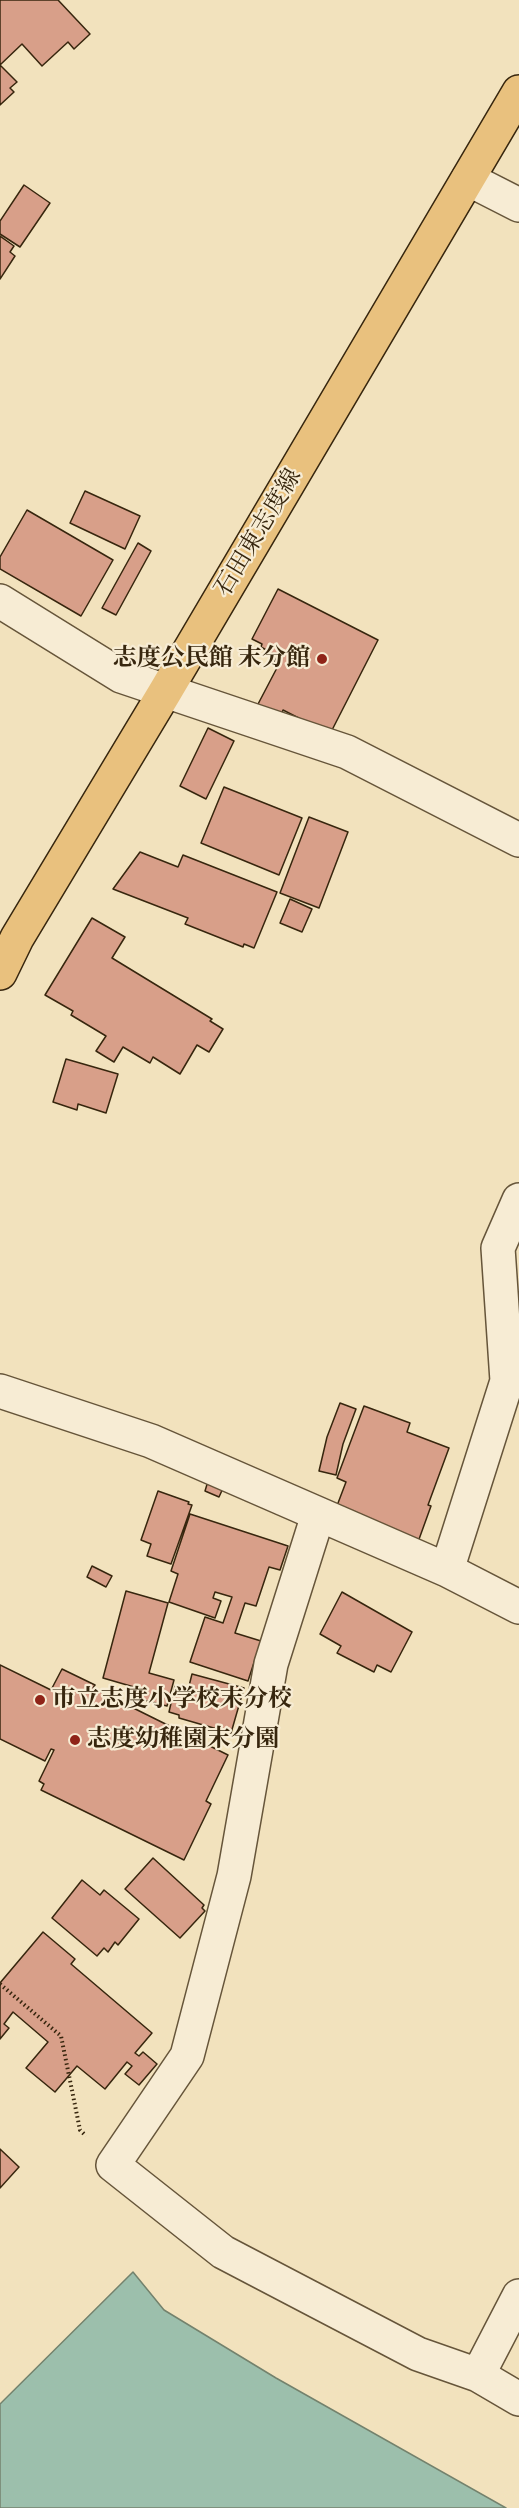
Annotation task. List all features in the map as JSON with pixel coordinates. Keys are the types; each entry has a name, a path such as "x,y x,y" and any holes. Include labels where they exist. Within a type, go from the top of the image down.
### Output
{"main road":[{"name":"石田東志度線","path":"0,973 17,938 519,92"}],"street":[{"path":"468,179 519,205"},
{"path":"0,601 121,676 347,752 519,840"},
{"path":"447,1570 507,1381 498,1248 519,1200"},
{"path":"0,1390 151,1441 447,1570 519,1607"},
{"path":"318,1515 271,1664 234,1876 188,2056 113,2165 223,2252 418,2354 478,2375 519,2399"},
{"path":"478,2375 519,2296"}],"path":[{"path":"0,1984 62,2036 80,2130 113,2165"}],"shaded area":[{"path":"133,2272 164,2310 276,2378 506,2508 0,2508 0,2404"}],"building":[{"path":"0,0 58,0 90,34 74,49 68,42 42,66 22,44 0,65"},
{"path":"0,65 17,82 10,88 14,92 0,105"},
{"path":"24,185 50,203 20,247 0,234 0,221"},
{"path":"0,236 14,246 10,252 15,256 0,279"},
{"path":"85,491 140,516 125,549 70,523"},
{"path":"27,510 113,560 81,616 0,569 0,557"},
{"path":"138,543 151,551 116,615 102,608"},
{"name":"志度公民館 末分館","path":"278,589 378,640 330,734 283,710 280,718 257,706 279,664 274,662 277,656 252,639"},
{"path":"208,728 234,741 206,799 180,786"},
{"path":"224,787 302,818 279,875 201,843"},
{"path":"309,817 348,832 319,908 280,893"},
{"path":"140,852 178,867 183,855 277,892 254,948 244,944 243,947 185,924 188,918 113,889"},
{"path":"290,899 312,909 302,932 280,923"},
{"path":"92,918 125,937 112,958 212,1019 210,1021 223,1029 209,1052 197,1045 180,1074 153,1057 150,1063 123,1047 114,1062 96,1051 106,1036 71,1015 73,1011 45,995"},
{"path":"66,1059 118,1074 106,1113 78,1104 77,1110 53,1102"},
{"path":"340,1403 356,1409 343,1444 336,1475 319,1471 327,1437"},
{"path":"364,1406 410,1423 407,1432 449,1448 428,1505 431,1506 418,1542 335,1511 346,1482 337,1478"},
{"path":"208,1481 224,1486 219,1497 205,1491"},
{"path":"158,1491 192,1505 171,1564 147,1556 151,1544 141,1540"},
{"path":"190,1514 288,1546 280,1570 269,1567 256,1606 245,1603 235,1633 261,1641 248,1681 190,1662 205,1617 223,1623 232,1597 215,1592 213,1598 221,1601 215,1618 169,1602 178,1574 171,1571"},
{"path":"92,1566 112,1576 106,1587 87,1577"},
{"path":"126,1591 168,1603 149,1673 174,1680 167,1706 132,1697 134,1687 103,1678"},
{"path":"342,1592 412,1632 391,1672 377,1665 374,1672 337,1653 341,1646 320,1634"},
{"path":"0,1665 51,1690 62,1669 95,1685 93,1688 228,1755 206,1801 211,1804 184,1860 41,1790 44,1784 39,1781 54,1750 51,1749 45,1761 0,1739"},
{"path":"192,1674 244,1688 231,1733 179,1718 179,1715 169,1712 175,1686 188,1690"},
{"path":"153,1858 204,1905 202,1908 205,1911 180,1938 125,1889"},
{"path":"82,1880 100,1895 104,1890 139,1919 118,1945 115,1942 108,1952 104,1948 97,1956 52,1918"},
{"path":"43,1932 75,1959 71,1964 152,2033 135,2053 139,2056 143,2052 157,2064 139,2085 125,2074 132,2066 127,2062 105,2089 77,2066 55,2092 26,2068 48,2042 13,2012 4,2024 9,2028 0,2039 0,1983"},
{"path":"0,2149 19,2167 0,2188"}],"place":[{"name":"志度公民館 末分館","path":"322,659"},
{"name":"市立志度小学校末分校","path":"40,1700"},
{"name":"志度幼稚園末分園","path":"75,1740"}]}
